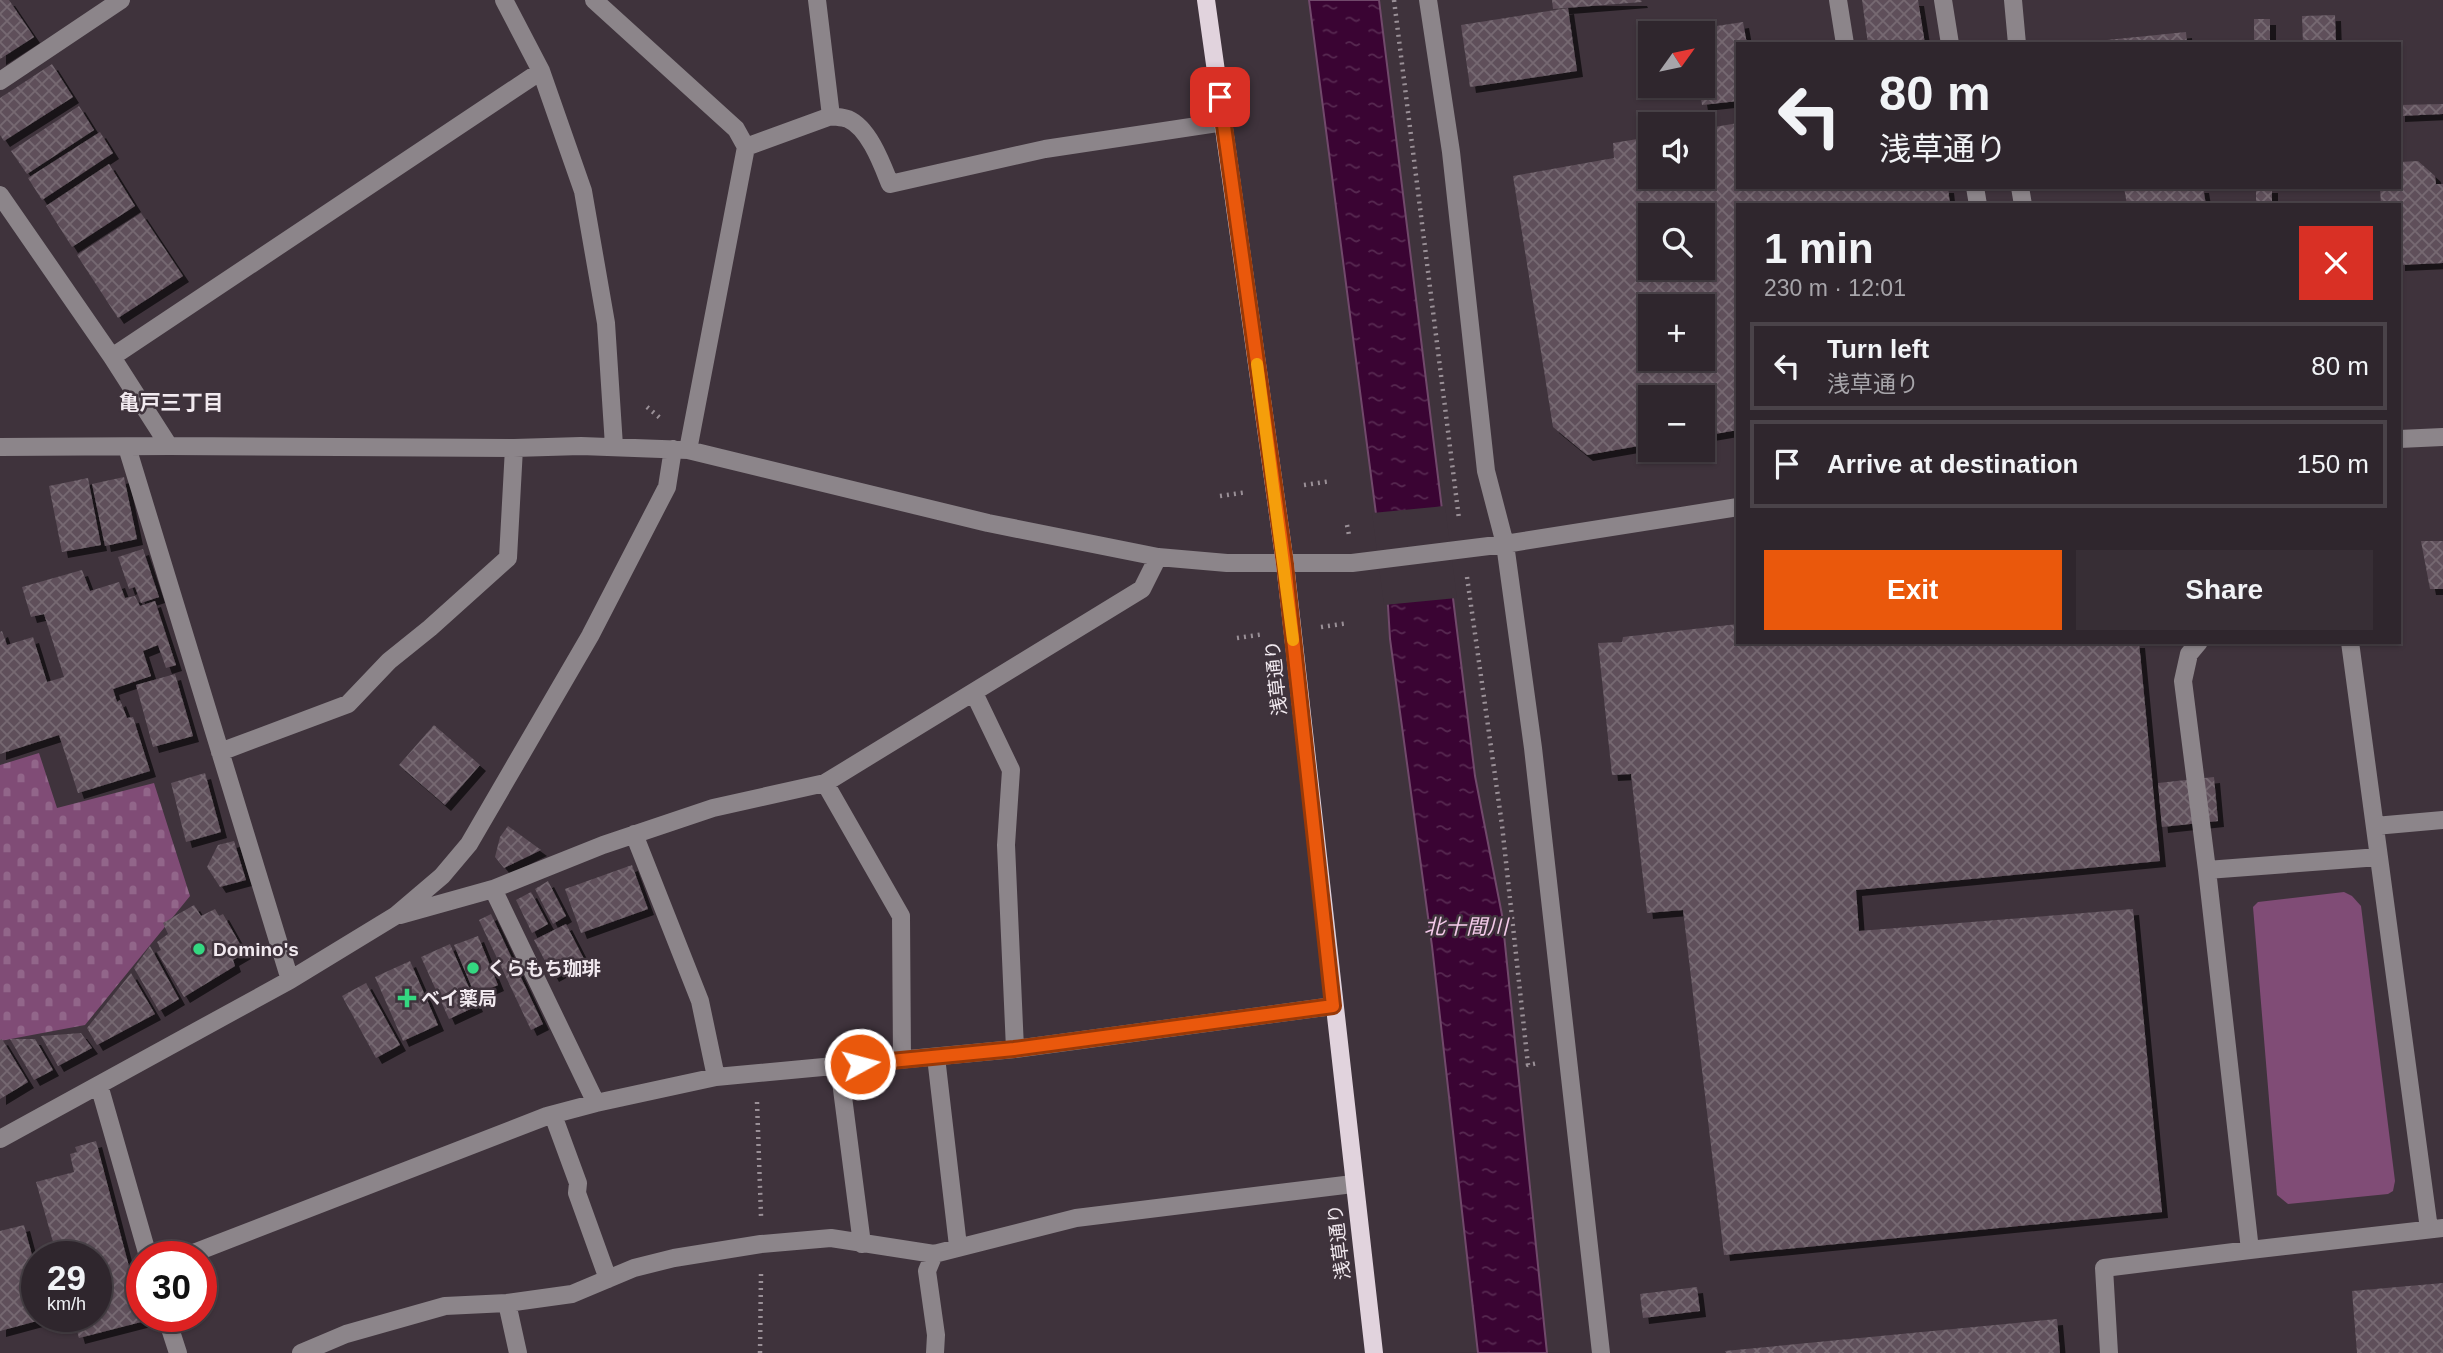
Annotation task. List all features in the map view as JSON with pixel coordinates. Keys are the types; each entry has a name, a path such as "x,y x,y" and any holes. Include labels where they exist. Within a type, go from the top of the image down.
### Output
{"main road":[{"name":"浅草通り","path":"1206,0 1285,564 1374,1353"}],"street":[{"path":"0,81 121,0"},
{"path":"504,0 541,71 583,191 606,323 614,446"},
{"path":"0,1139 290,980 395,916 442,876 469,844 590,636 667,487 681,449 746,147 736,129 594,0"},
{"path":"817,0 831,116"},
{"path":"1428,0 1451,152 1486,471 1504,544 1552,909 1601,1353"},
{"path":"1838,0 1845,42"},
{"path":"1943,0 1950,42"},
{"path":"2012,0 2017,42"},
{"path":"112,357 541,71"},
{"path":"746,147 831,116 850,119 868,137 880,157 890,184 1045,149 1224,122"},
{"path":"0,195 112,357 169,446"},
{"path":"2401,439 2443,437"},
{"path":"0,447 614,446 681,449 988,523 1158,556 1227,563 1352,563 1504,544 1736,507"},
{"path":"127,447 290,980"},
{"path":"220,751 348,704 389,661 508,558 514,448"},
{"path":"395,916 493,889 634,834 713,808 825,783 1142,589 1158,556"},
{"path":"2197,644 2189,654 2183,681 2250,1250"},
{"path":"2109,1353 2104,1268 2436,1229 2379,858 2350,644"},
{"path":"974,693 1011,770 1006,845 1014,1049"},
{"path":"825,783 901,916 902,1059"},
{"path":"2375,826 2443,820"},
{"path":"634,834 699,1001 716,1077"},
{"path":"2207,870 2379,858"},
{"path":"493,889 596,1103"},
{"path":"217,1244 553,1115 716,1077 1014,1049 1333,1006"},
{"path":"936,1057 958,1246"},
{"path":"839,1066 862,1244"},
{"path":"99,1085 144,1241"},
{"path":"553,1115 608,1279"},
{"path":"301,1353 346,1334 445,1306 507,1303 572,1294 634,1268 674,1258 761,1244 831,1238 933,1254 1076,1217 1353,1184"},
{"path":"933,1254 927,1271 936,1335 935,1353"},
{"path":"507,1303 518,1353"},
{"path":"171,1332 178,1353"}],"path":[{"path":"1394,0 1460,527"},
{"path":"1466,568 1502,825 1528,1065 1543,1063"}],"green space":[{"path":"39,753 57,808 154,783 190,896 85,1025 0,1041 0,765"},
{"path":"2344,892 2361,906 2395,1181 2393,1191 2388,1194 2288,1204 2277,1195 2253,907 2258,902"}],"water":[{"name":"北十間川","path":"1309,0 1379,0 1475,776 1502,915 1547,1353 1478,1353 1432,946"}],"pier":[{"path":"1445,506 1457,598 1384,605 1372,513"}],"building":[{"path":"0,0 9,0 34,37 0,59"},
{"path":"1552,0 1641,0 1642,2 1553,9"},
{"path":"1862,0 1918,0 1925,42 1868,42"},
{"path":"1568,8 1577,71 1470,87 1461,25"},
{"path":"2335,15 2336,42 2303,42 2302,16"},
{"path":"2254,19 2270,19 2270,42 2254,42"},
{"path":"1743,22 1747,42 1736,42 1736,101 1702,105 1701,98 1715,98 1715,26"},
{"path":"2186,32 2187,42 2107,42"},
{"path":"52,64 73,97 4,141 0,135 0,98"},
{"path":"2443,104 2443,114 2401,116 2401,105"},
{"path":"79,106 94,130 27,174 11,151"},
{"path":"1736,123 1736,189 1948,189 1950,203 1736,203 1736,430 1715,434 1715,385 1638,385 1638,446 1587,455 1553,427 1513,176 1614,158 1613,143 1638,139 1638,189 1715,189 1715,127"},
{"path":"100,132 113,153 42,200 28,178"},
{"path":"2418,161 2435,176 2436,184 2443,184 2443,263 2401,265 2401,203 2381,203 2380,189 2401,189 2401,162"},
{"path":"109,164 135,206 72,247 46,206"},
{"path":"2124,189 2203,189 2206,203 2127,203"},
{"path":"2256,189 2272,189 2272,203 2256,203"},
{"path":"141,213 183,276 118,318 77,255"},
{"path":"124,477 137,539 105,546 92,484"},
{"path":"88,478 101,545 62,552 49,486"},
{"path":"2421,541 2443,541 2443,589 2430,589"},
{"path":"143,549 159,597 141,603 135,587 129,589 118,557"},
{"path":"82,570 90,591 119,582 125,598 135,596 140,606 155,601 176,665 166,668 158,645 143,651 151,676 113,689 127,718 133,717 150,771 78,793 59,735 0,754 0,632 2,631 7,645 33,637 47,682 64,677 44,614 31,617 22,587"},
{"path":"1736,624 1736,644 2139,644 2160,861 1856,890 1859,931 2133,909 2162,1212 1724,1255 1683,910 1647,913 1631,774 1612,775 1598,643 1622,642 1623,637"},
{"path":"175,674 193,736 153,747 136,685"},
{"path":"434,725 480,765 445,805 399,765"},
{"path":"205,773 221,832 186,842 171,783"},
{"path":"2214,777 2218,821 2162,827 2158,783"},
{"path":"508,826 541,850 504,868 495,857 500,837"},
{"path":"234,841 246,880 220,887 207,867 218,845"},
{"path":"632,865 648,909 581,933 565,889"},
{"path":"548,881 566,916 553,924 535,889"},
{"path":"531,892 548,924 532,933 516,900"},
{"path":"194,905 201,916 215,909 219,916 223,914 245,953 233,960 235,966 184,997 157,952 161,950 157,942 168,934 163,923"},
{"path":"491,914 543,1024 531,1030 479,920"},
{"path":"566,924 584,959 553,976 534,940"},
{"path":"478,936 498,985 475,995 454,945"},
{"path":"450,944 477,1006 449,1019 421,957"},
{"path":"150,946 179,999 159,1011 134,968"},
{"path":"410,961 438,1025 403,1041 375,977"},
{"path":"131,973 155,1014 97,1045 87,1028"},
{"path":"366,983 400,1045 376,1058 342,996"},
{"path":"81,1033 92,1048 58,1066 41,1036"},
{"path":"2,1039 28,1082 0,1099 0,1040"},
{"path":"10,1039 35,1039 53,1070 34,1080"},
{"path":"96,1141 126,1255 126,1326 112,1330 112,1241 53,1241 36,1182 74,1172 70,1154 77,1152 75,1147"},
{"path":"24,1225 28,1241 21,1241 21,1325 0,1331 0,1231"},
{"path":"2443,1283 2443,1353 2357,1353 2352,1291"},
{"path":"1697,1287 1700,1311 1643,1318 1640,1294"},
{"path":"2057,1319 2060,1353 1725,1351"},
{"path":"77,1332 102,1332 79,1338"}],"slow traffic":[{"path":"1257,364 1293,640"}],"place":[{"name":"Domino's","path":"199,949"},
{"name":"くらもち珈琲","path":"473,968"},
{"name":"ベイ薬局","path":"407,998"}],"district":[{"name":"亀戸三丁目","path":"171,402"}],"route":[{"path":"860,1064 1014,1049 1333,1006 1285,564 1220,97"}]}
